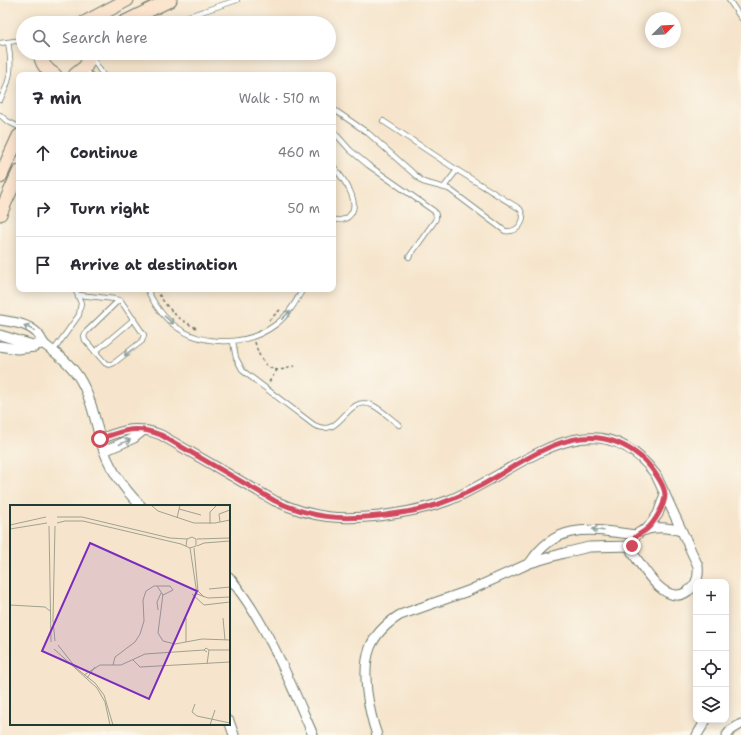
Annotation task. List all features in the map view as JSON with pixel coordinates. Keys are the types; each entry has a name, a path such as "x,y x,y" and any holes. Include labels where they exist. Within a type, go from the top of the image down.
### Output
{"street":[{"path":"97,16 127,0"},
{"path":"137,16 170,0"},
{"path":"82,72 88,60"},
{"path":"41,64 51,72"},
{"path":"0,176 16,142"},
{"path":"0,214 16,179"},
{"path":"0,320 30,327 38,334 44,344 54,350 70,366 88,395 104,451 123,484 140,505"},
{"path":"0,335 33,345 44,344"},
{"path":"0,346 24,349 44,344"},
{"path":"100,439 122,430 144,430 161,435 282,504 302,512 331,518 360,518 393,514 429,507 447,501 475,489 551,446 570,440 589,437 613,441 635,453 643,459 656,475 696,561 698,570 696,580 687,592 671,594 657,586 632,552 632,542 637,535 646,530 663,527 681,531"},
{"path":"104,451 134,438 144,430"},
{"path":"646,530 658,514 665,494"},
{"path":"530,563 546,544 566,533 592,529 637,535"},
{"path":"377,735 371,714 365,673 370,649 384,626 400,615 468,591 530,563 590,547 632,546"},
{"path":"230,578 252,609 281,662 313,735"},
{"path":"697,735 704,723"},
{"path":"230,724 234,735"},
{"path":"731,733 741,724"}],"lane":[{"path":"189,16 236,0"},
{"path":"729,0 741,18"},
{"path":"0,43 16,41"},
{"path":"0,100 8,83 10,74 11,58 8,42"},
{"path":"94,60 101,72"},
{"path":"336,111 368,134 423,182 444,187 505,231 510,232 515,230 522,222 524,217 520,208 457,170 384,122"},
{"path":"0,115 16,126"},
{"path":"336,134 350,150 368,165 434,211 436,214 434,222 409,257"},
{"path":"336,170 346,184 354,204 351,215 341,220 336,219"},
{"path":"444,187 457,170"},
{"path":"54,350 79,315 81,303 77,292"},
{"path":"148,292 153,302 168,320 188,333 210,341 234,342 254,337 275,325 293,308 301,292"},
{"path":"79,295 119,300 123,303 144,335 142,341 112,364 105,363 85,340 84,334 119,300"},
{"path":"95,352 134,319"},
{"path":"234,342 236,358 243,371 320,428 326,429 332,427 354,406 366,403 376,407 399,425"}],"path":[{"path":"158,292 172,313 189,325 203,331"},
{"path":"267,321 282,308"},
{"path":"254,337 258,353 263,363 271,369 286,369 294,366"},
{"path":"265,388 277,370"}],"route":[{"path":"100,439 122,430 136,429 153,432 161,435 275,501 289,507 302,512 331,518 360,518 411,511 447,501 480,486 551,446 579,438 599,438 627,447 643,459 656,475 665,494 655,520 646,530 634,538 632,546"}]}
